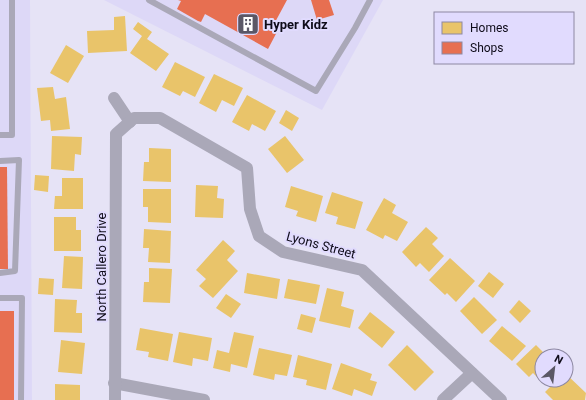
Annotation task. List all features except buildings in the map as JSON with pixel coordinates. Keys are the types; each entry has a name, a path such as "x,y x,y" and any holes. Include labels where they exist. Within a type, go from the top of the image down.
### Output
{"street":[{"path":"114,98 130,122"},
{"name":"Lyons Street","path":"116,134 134,118 160,118 247,168 250,209 259,236 283,252 362,270 501,400"},
{"name":"North Callero Drive","path":"115,400 116,134"},
{"path":"443,400 472,373"},
{"path":"114,383 204,400"}],"lane":[{"path":"0,136 12,136 12,0"},
{"path":"149,0 316,91 355,28 370,0"},
{"path":"0,161 19,160 15,271 0,273"},
{"path":"0,298 22,298 21,400"}],"shaded area":[{"path":"0,0 30,0 32,400 0,400"},
{"path":"104,0 383,0 322,110"}],"place":[{"name":"Hyper Kidz","path":"248,24"}]}
